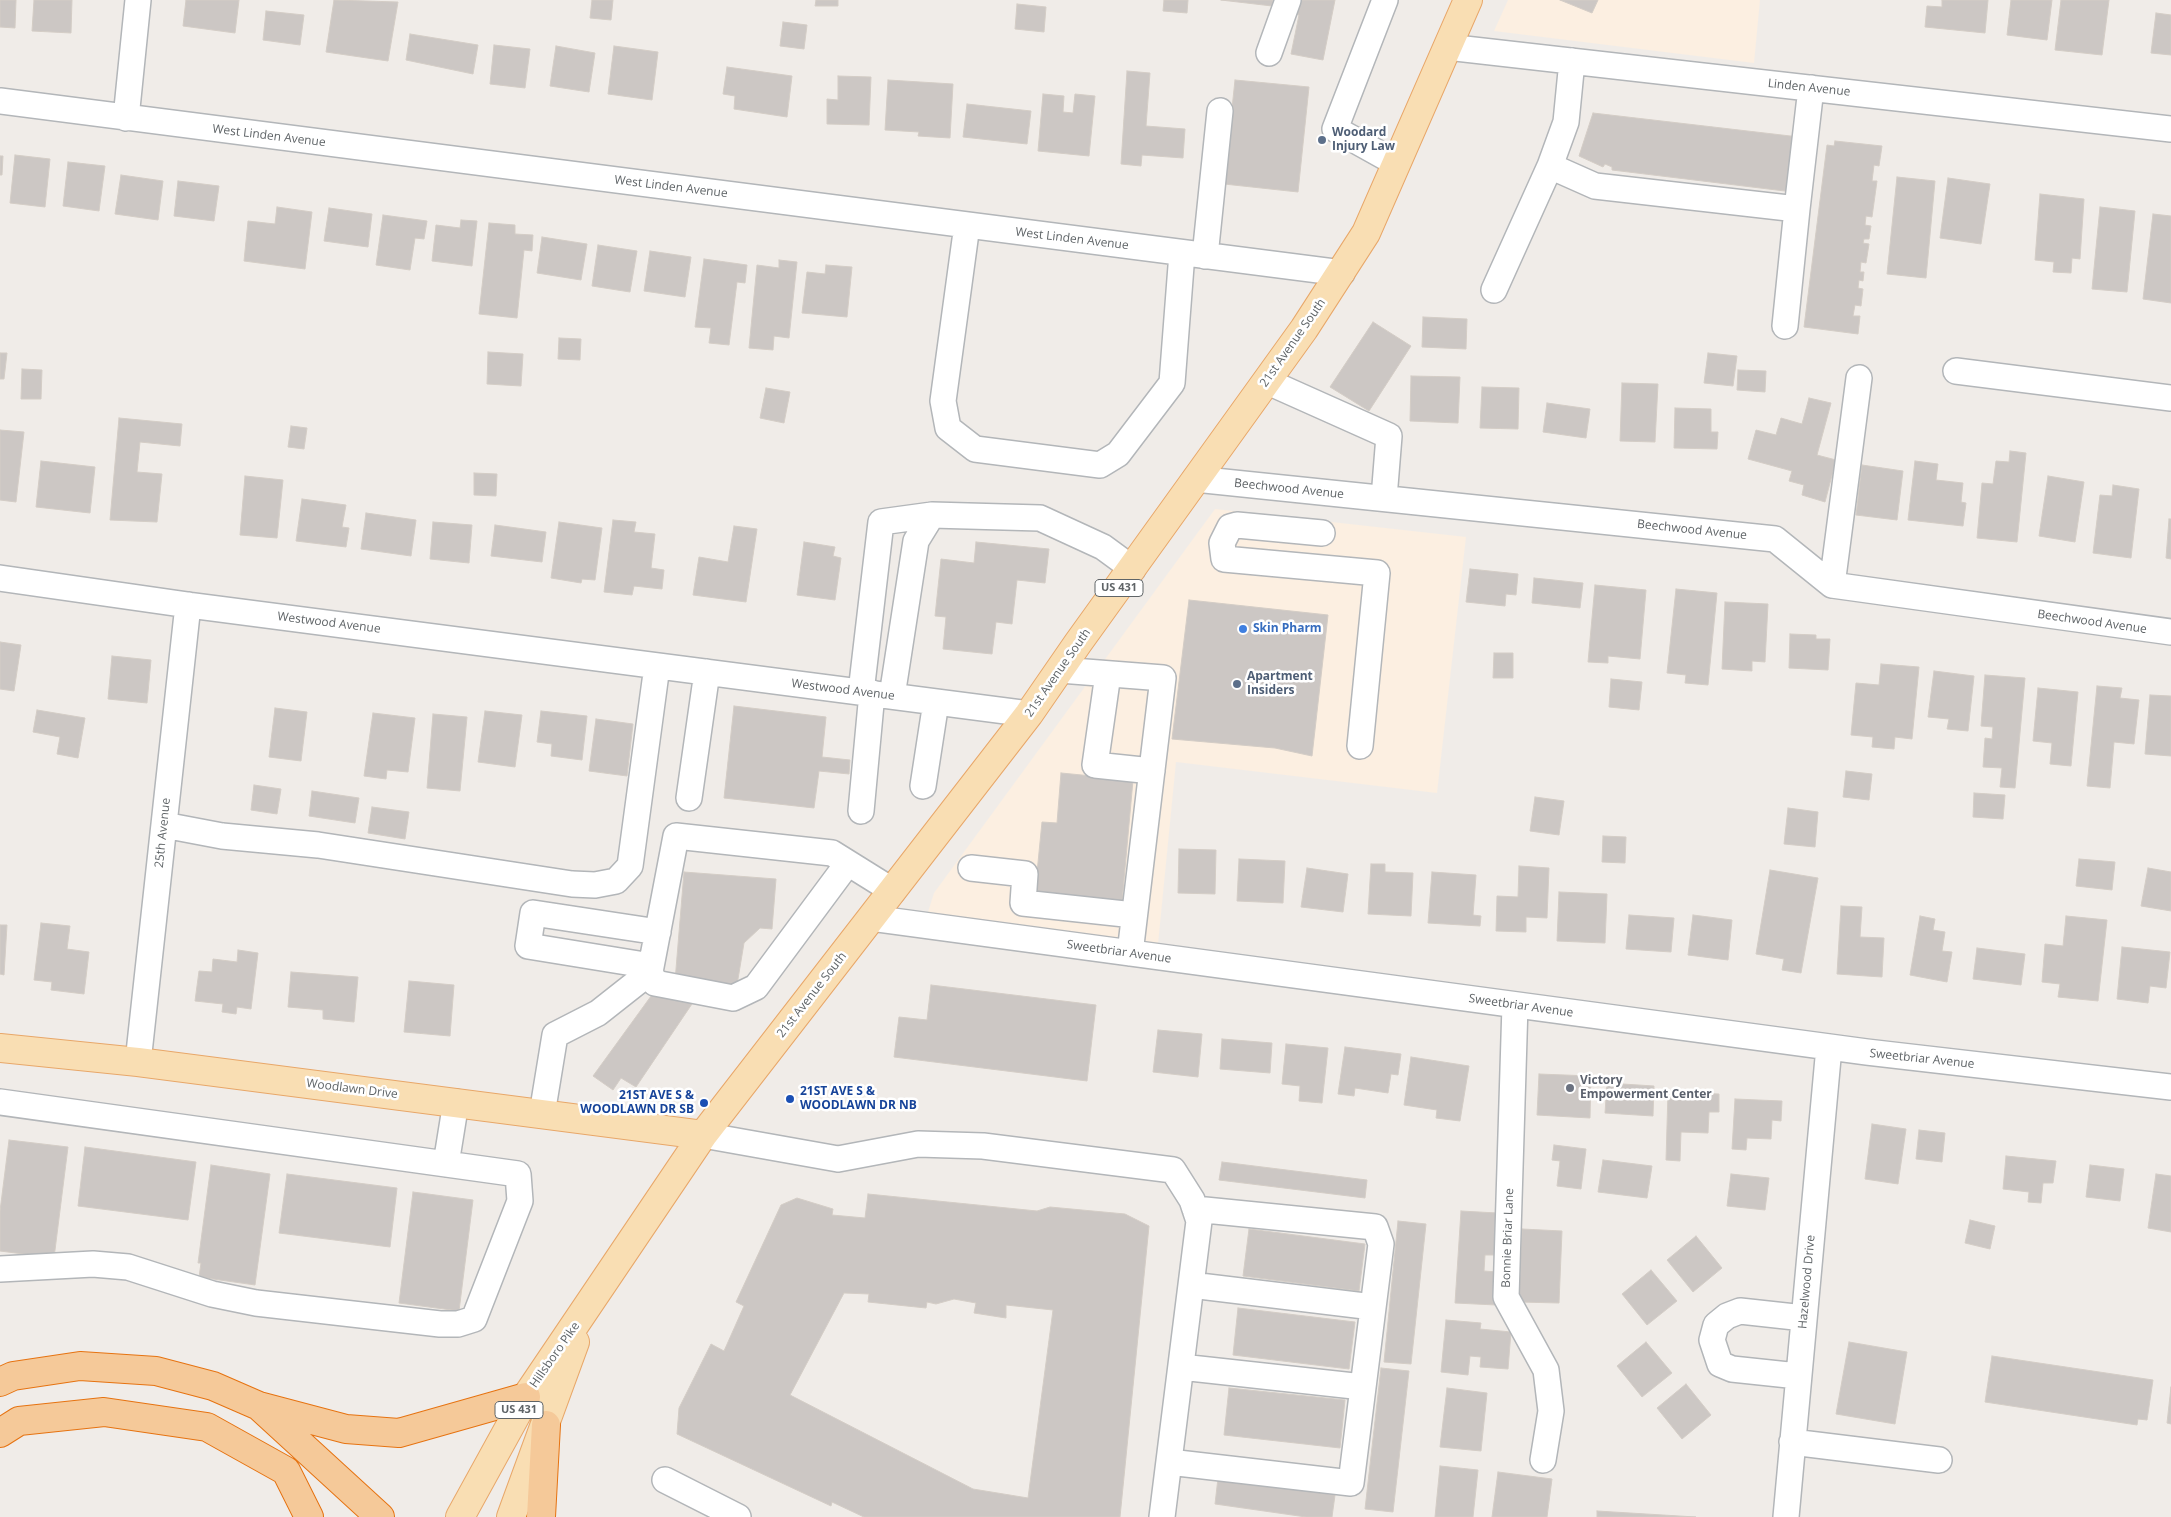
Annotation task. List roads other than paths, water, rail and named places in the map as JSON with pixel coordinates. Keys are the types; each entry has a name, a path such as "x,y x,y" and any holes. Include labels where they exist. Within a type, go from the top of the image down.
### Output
{"highway":[{"path":"0,1382 13,1376 80,1366 156,1371 213,1386 259,1406 346,1429 399,1433 526,1397"},
{"path":"259,1406 380,1517"},
{"path":"0,1433 19,1421 104,1412 207,1427 286,1472 309,1517"},
{"path":"541,1517 546,1425"}],"main road":[{"name":"21st Avenue South","path":"587,1308 703,1135 1029,714 1342,273 1366,233 1468,0"},
{"name":"Woodlawn Drive","path":"0,1048 138,1062 703,1135"},
{"name":"Hillsboro Pike","path":"460,1517 526,1397 587,1308"},
{"name":"Hillsboro Pike","path":"511,1517 587,1308"}],"street":[{"path":"126,118 138,0"},
{"path":"1269,53 1288,0"},
{"path":"1385,0 1335,129 1396,163"},
{"name":"Linden Avenue","path":"1447,47 2171,129"},
{"path":"1494,290 1550,166 1566,122 1572,61"},
{"path":"1785,326 1811,88"},
{"name":"West Linden Avenue","path":"0,101 1342,273"},
{"path":"967,225 943,402 948,428 976,449 1100,465 1118,454 1172,383 1220,111"},
{"path":"1550,166 1595,186 1797,209"},
{"path":"1956,371 2171,398"},
{"path":"1832,586 1860,378"},
{"path":"1266,381 1389,436 1384,498"},
{"name":"Beechwood Avenue","path":"1195,479 1775,539 1832,586 2171,632"},
{"path":"1318,567 1327,492"},
{"path":"861,812 875,694 881,522 932,515 1040,518 1103,547 1133,569"},
{"path":"875,694 916,541 932,515"},
{"path":"1322,533 1238,526 1230,527 1222,543 1224,559 1376,573 1360,746"},
{"name":"Westwood Avenue","path":"0,578 188,605 1029,714"},
{"name":"25th Avenue","path":"138,1062 188,605"},
{"path":"164,825 222,836 318,845 572,884 595,885 616,880 630,866 658,666"},
{"path":"1060,670 1163,678 1130,953"},
{"path":"689,798 707,672"},
{"path":"1108,674 1094,765 1152,771"},
{"path":"923,786 936,702"},
{"path":"848,863 756,987 733,998 655,983 651,969 676,836 832,854 848,863 893,891"},
{"path":"971,868 1026,874 1023,902 1134,915"},
{"path":"651,969 528,946 533,914 658,932"},
{"name":"Sweetbriar Avenue","path":"871,918 1829,1047 2171,1087"},
{"path":"542,1114 555,1035 598,1013 651,969"},
{"name":"Bonnie Briar Lane","path":"1515,1005 1506,1297 1546,1370 1551,1411 1543,1460"},
{"name":"Hazelwood Drive","path":"1786,1517 1829,1047"},
{"path":"0,1102 518,1174 520,1202 474,1319 458,1324 440,1324 256,1303 212,1294 128,1267 93,1264 0,1269"},
{"path":"446,1164 456,1102"},
{"path":"703,1135 838,1159 918,1144 983,1146 1173,1170 1195,1208 1199,1221 1162,1517"},
{"path":"1169,1462 1351,1483 1381,1244 1375,1227 1195,1208"},
{"path":"1191,1286 1373,1307"},
{"path":"1798,1376 1732,1369 1720,1364 1715,1354 1712,1340 1716,1325 1727,1316 1740,1311 1804,1318"},
{"path":"1181,1367 1363,1388"},
{"path":"1792,1442 1939,1460"},
{"path":"666,1480 738,1517"}],"place":[{"name":"Woodard Injury Law","path":"1322,140"},
{"name":"Skin Pharm","path":"1243,629"},
{"name":"Apartment Insiders","path":"1237,684"},
{"name":"Victory Empowerment Center","path":"1570,1088"},
{"name":"21ST AVE S & WOODLAWN DR NB","path":"790,1099"},
{"name":"21ST AVE S & WOODLAWN DR SB","path":"704,1103"}]}
